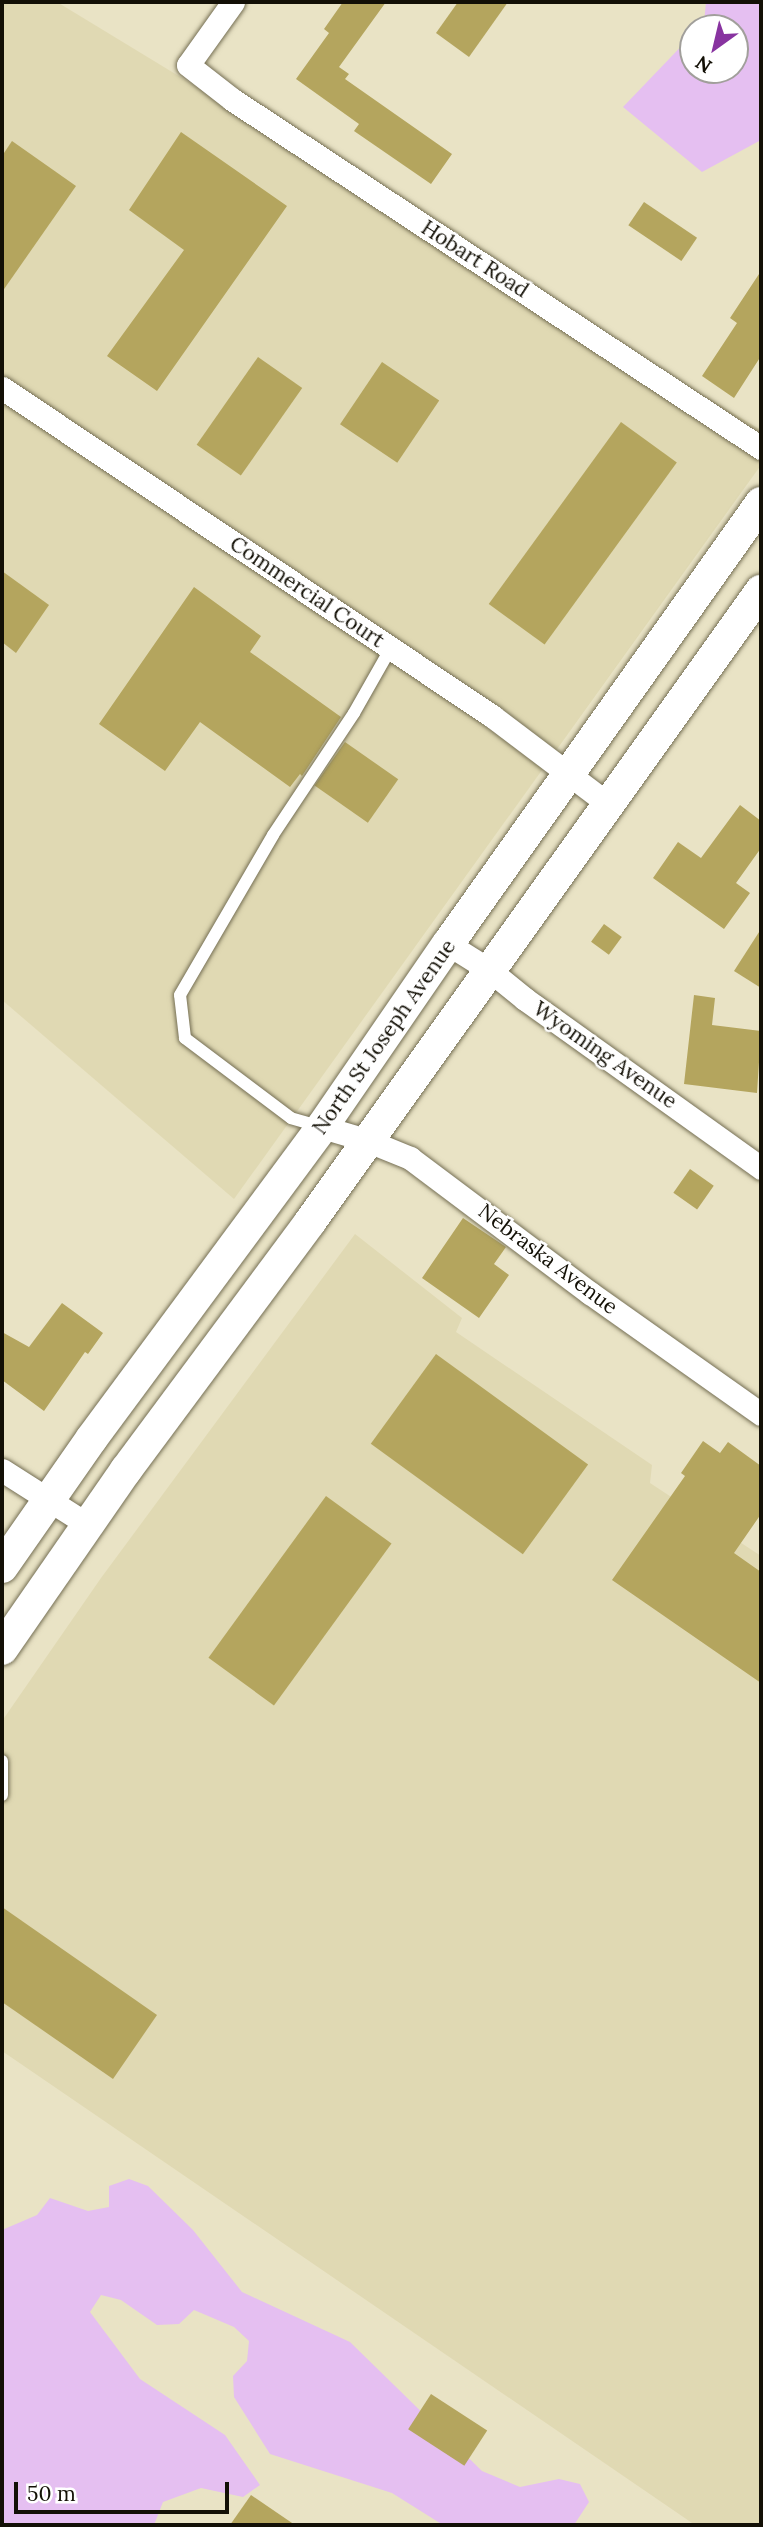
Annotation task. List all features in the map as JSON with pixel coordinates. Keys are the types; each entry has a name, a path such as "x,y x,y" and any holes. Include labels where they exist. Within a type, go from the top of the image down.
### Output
{"main road":[{"name":"North St Joseph Avenue","path":"2,1567 322,1128 448,944 761,503"},
{"path":"2,1649 90,1526 126,1470 310,1222 488,969 761,591"}],"street":[{"name":"Hobart Road","path":"233,2 188,65 244,107 761,448"},
{"name":"Commercial Court","path":"2,388 492,716 607,803"},
{"name":"Wyoming Avenue","path":"448,944 488,969 525,999 761,1168"},
{"name":"Nebraska Avenue","path":"322,1128 366,1140 410,1158 590,1293 761,1414"},
{"path":"2,1470 90,1526"}],"lane":[{"path":"322,1128 291,1118 185,1038 180,995 272,835 354,713 391,648"},
{"path":"2,1761 2,1795"}],"shaded area":[{"path":"2,2 57,2 761,430 761,465 234,1199 2,1000"},
{"path":"706,2 761,2 761,140 702,172 623,107 679,49 679,84 749,84 749,14 705,14"},
{"path":"355,1234 462,1318 456,1332 652,1465 650,1483 761,1556 761,2525 695,2525 2,2051 2,1721 101,1578"},
{"path":"129,2179 148,2186 193,2230 242,2292 350,2342 482,2471 520,2487 559,2479 580,2484 589,2502 574,2525 443,2525 392,2493 270,2454 234,2397 233,2376 247,2361 249,2341 234,2327 194,2310 179,2324 157,2325 121,2300 101,2295 90,2312 140,2379 225,2435 260,2485 243,2497 201,2488 163,2502 154,2525 2,2525 2,2230 37,2215 50,2198 88,2211 109,2207 109,2186"}],"building":[{"path":"343,2 386,2 339,67 349,74 345,79 452,154 431,184 354,131 359,124 296,79 329,33 324,29"},
{"path":"458,2 508,2 469,57 436,33"},
{"path":"181,132 287,206 157,391 107,356 184,250 129,210"},
{"path":"12,141 76,186 2,292 2,156"},
{"path":"644,202 697,238 681,261 628,225"},
{"path":"761,271 761,356 734,398 702,376 737,323 730,318"},
{"path":"258,357 302,388 241,476 197,445"},
{"path":"382,362 439,401 397,463 340,424"},
{"path":"621,422 677,463 545,645 489,604"},
{"path":"2,571 49,605 16,653 2,642"},
{"path":"194,587 261,636 250,652 341,717 302,776 300,774 290,787 200,722 165,771 99,724"},
{"path":"345,742 398,779 368,823 315,785"},
{"path":"740,805 761,821 761,848 736,883 750,893 724,929 653,878 678,842 701,858"},
{"path":"604,924 622,937 609,955 591,942"},
{"path":"761,929 761,988 734,971"},
{"path":"694,995 715,998 712,1025 761,1031 757,1093 684,1084"},
{"path":"690,1169 714,1186 697,1209 673,1193"},
{"path":"463,1218 506,1247 494,1264 509,1275 479,1318 422,1278"},
{"path":"62,1303 103,1333 88,1354 85,1352 44,1411 2,1380 2,1332 29,1347"},
{"path":"436,1354 588,1465 523,1554 371,1444"},
{"path":"703,1441 720,1453 728,1442 761,1466 761,1514 734,1553 761,1572 761,1683 612,1580 685,1476 681,1473"},
{"path":"326,1496 392,1544 274,1705 208,1658"},
{"path":"2,1907 157,2015 113,2079 2,2002"},
{"path":"431,2394 487,2430 464,2466 408,2429"},
{"path":"251,2495 295,2525 230,2525"}]}
